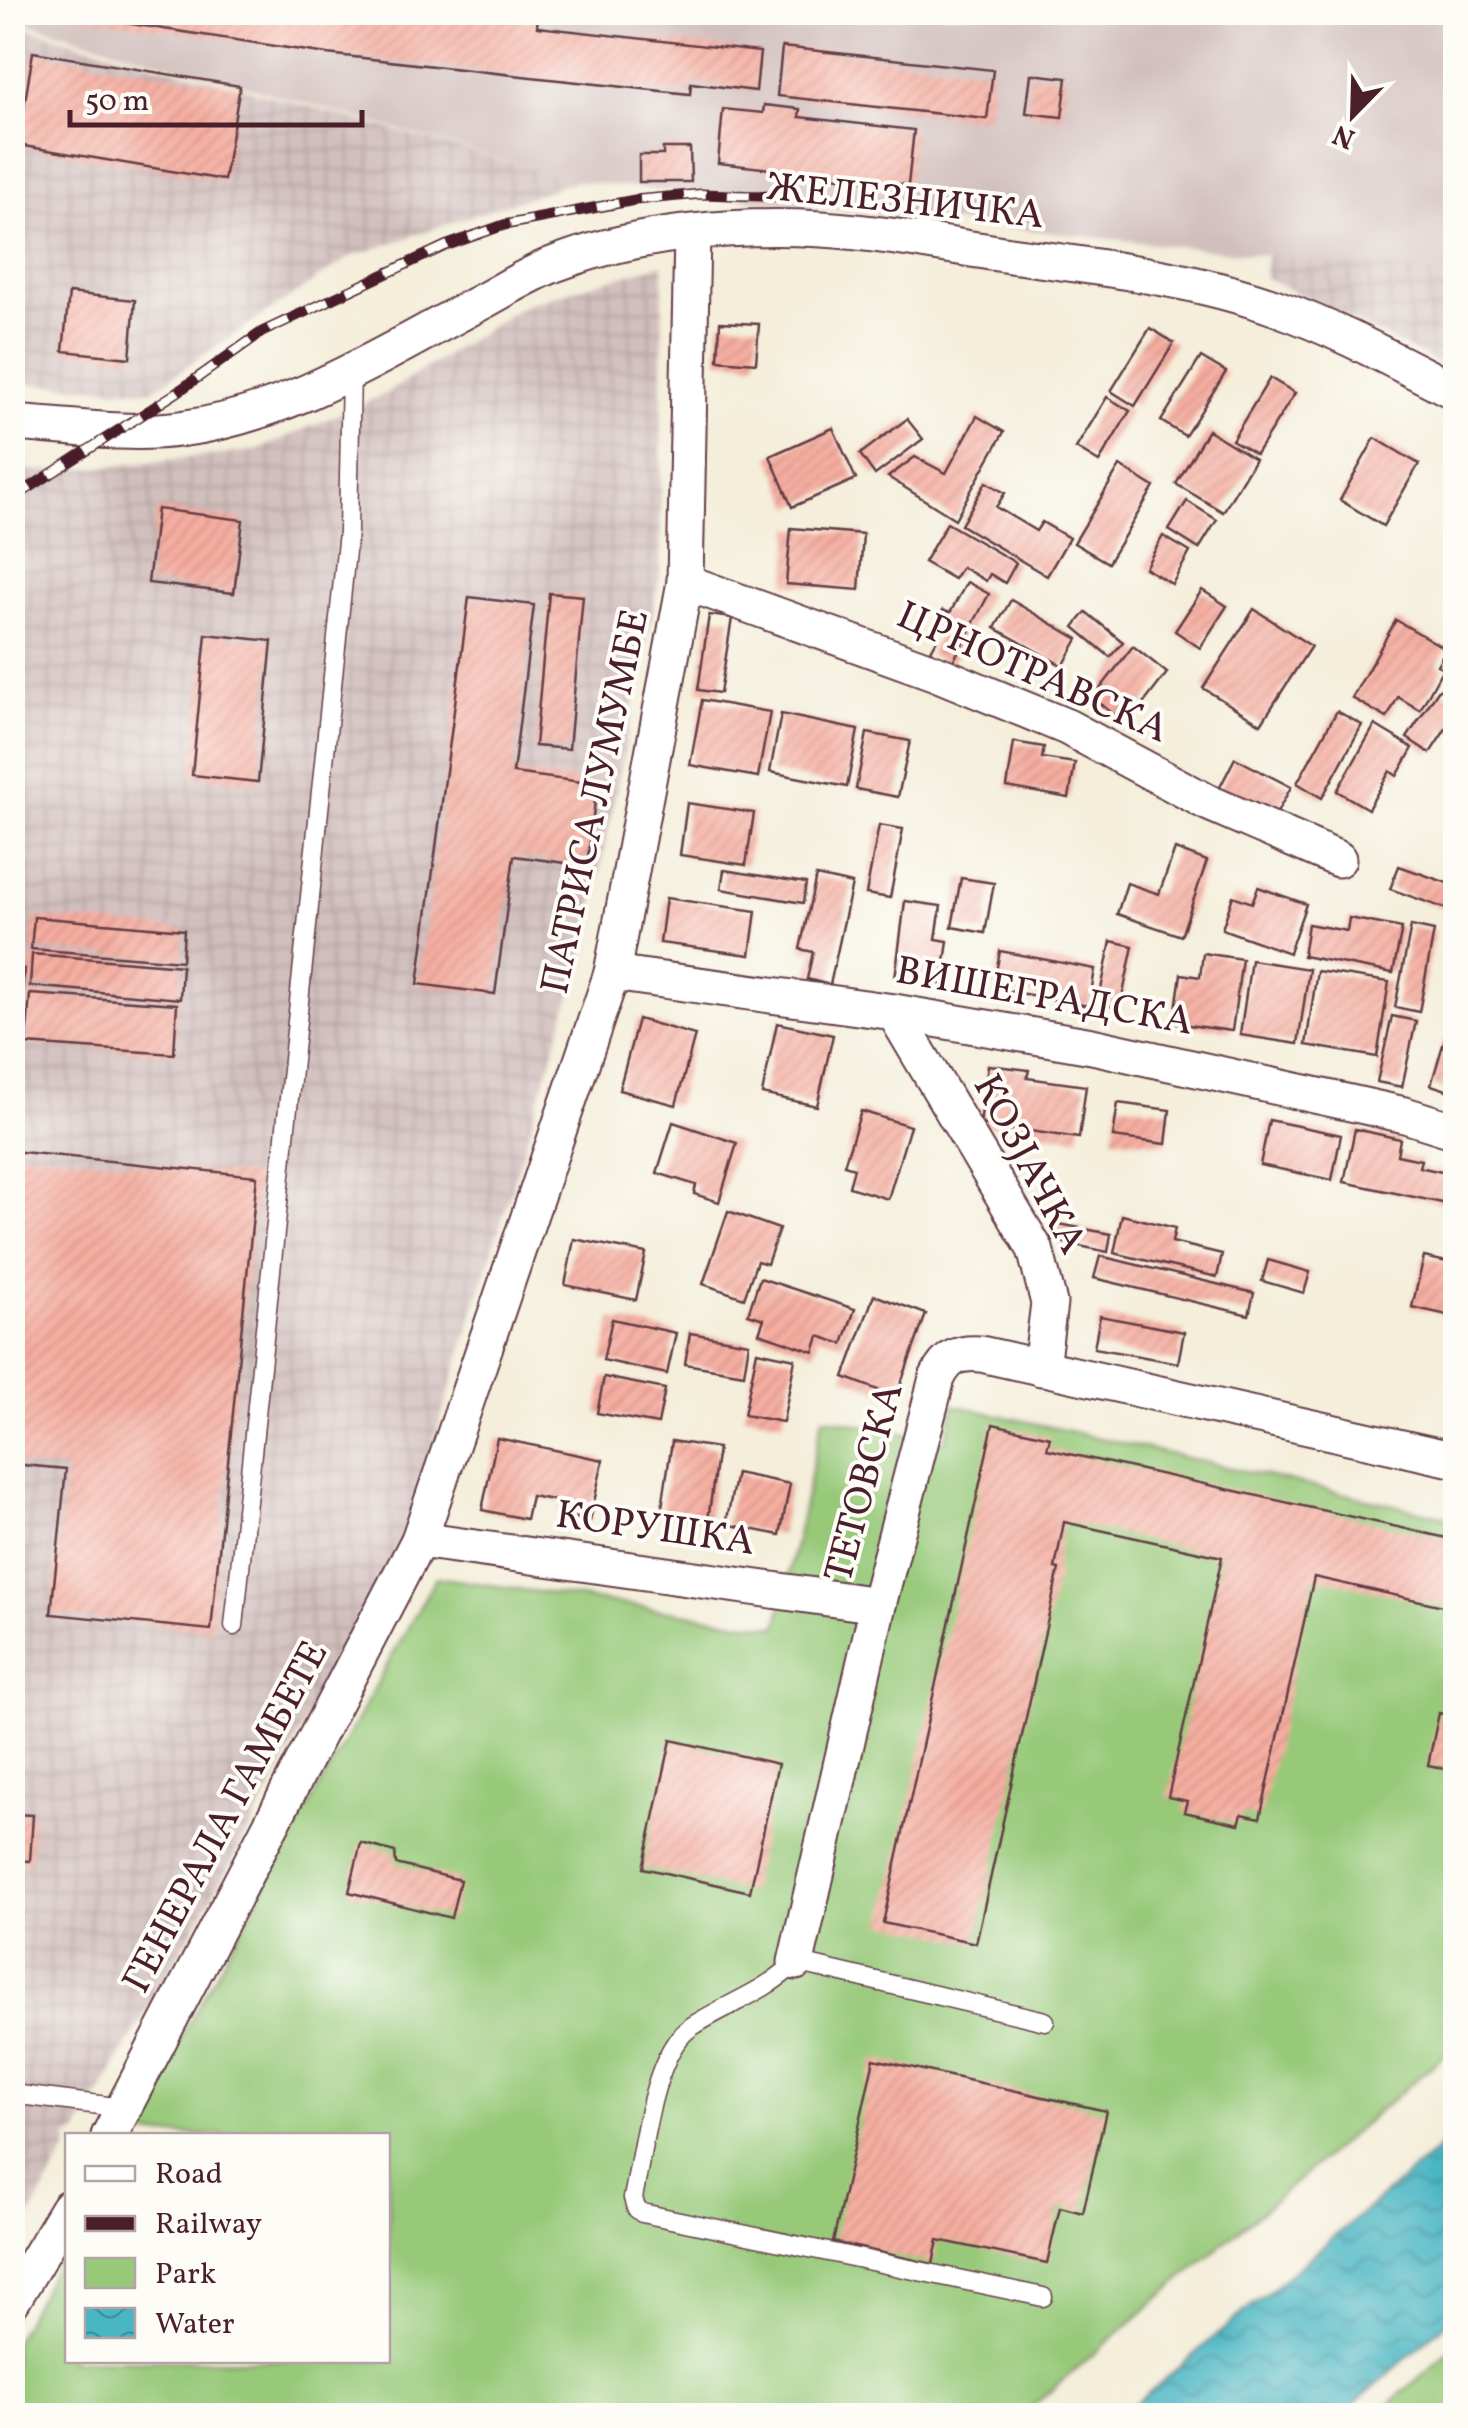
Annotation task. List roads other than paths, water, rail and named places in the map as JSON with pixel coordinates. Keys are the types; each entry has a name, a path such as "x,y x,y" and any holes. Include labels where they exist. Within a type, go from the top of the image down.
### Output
{"street":[{"name":"ЖЕЛЕЗНИЧКА","path":"12,423 177,430 261,411 351,370 554,264 624,242 749,229 822,229 1209,286 1336,331 1456,392"},
{"name":"ПАТРИСА ЛУМУМБЕ","path":"420,1540 612,972 685,582 692,233"},
{"name":"ЦРНОТРАВСКА","path":"685,582 918,666 1067,727 1207,802 1338,860"},
{"name":"ВИШЕГРАДСКА","path":"612,972 894,1012 1092,1046 1405,1115 1456,1131"},
{"name":"КОЗЈАЧКА","path":"894,1012 1035,1249 1049,1302 1041,1368"},
{"name":"ТЕТОВСКА","path":"796,1962 878,1604 942,1366 954,1356 966,1353 1041,1368 1456,1460"},
{"name":"КОРУШКА","path":"420,1540 878,1604"},
{"name":"ГЕНЕРАЛА ГАМБЕТЕ","path":"116,2122 420,1540"},
{"path":"12,2301 65,2213"}],"lane":[{"path":"234,1626 348,532 351,370"},
{"path":"12,1917 16,1879"},
{"path":"1043,2298 642,2213 633,2198 660,2069 676,2038 767,1986 796,1962 1045,2021"},
{"path":"12,2094 116,2122"}],"water":[{"path":"1455,2135 1455,2315 1342,2415 1122,2415"}],"railway":[{"path":"12,499 262,332 445,246 504,225 635,200 701,194 792,197"}]}
